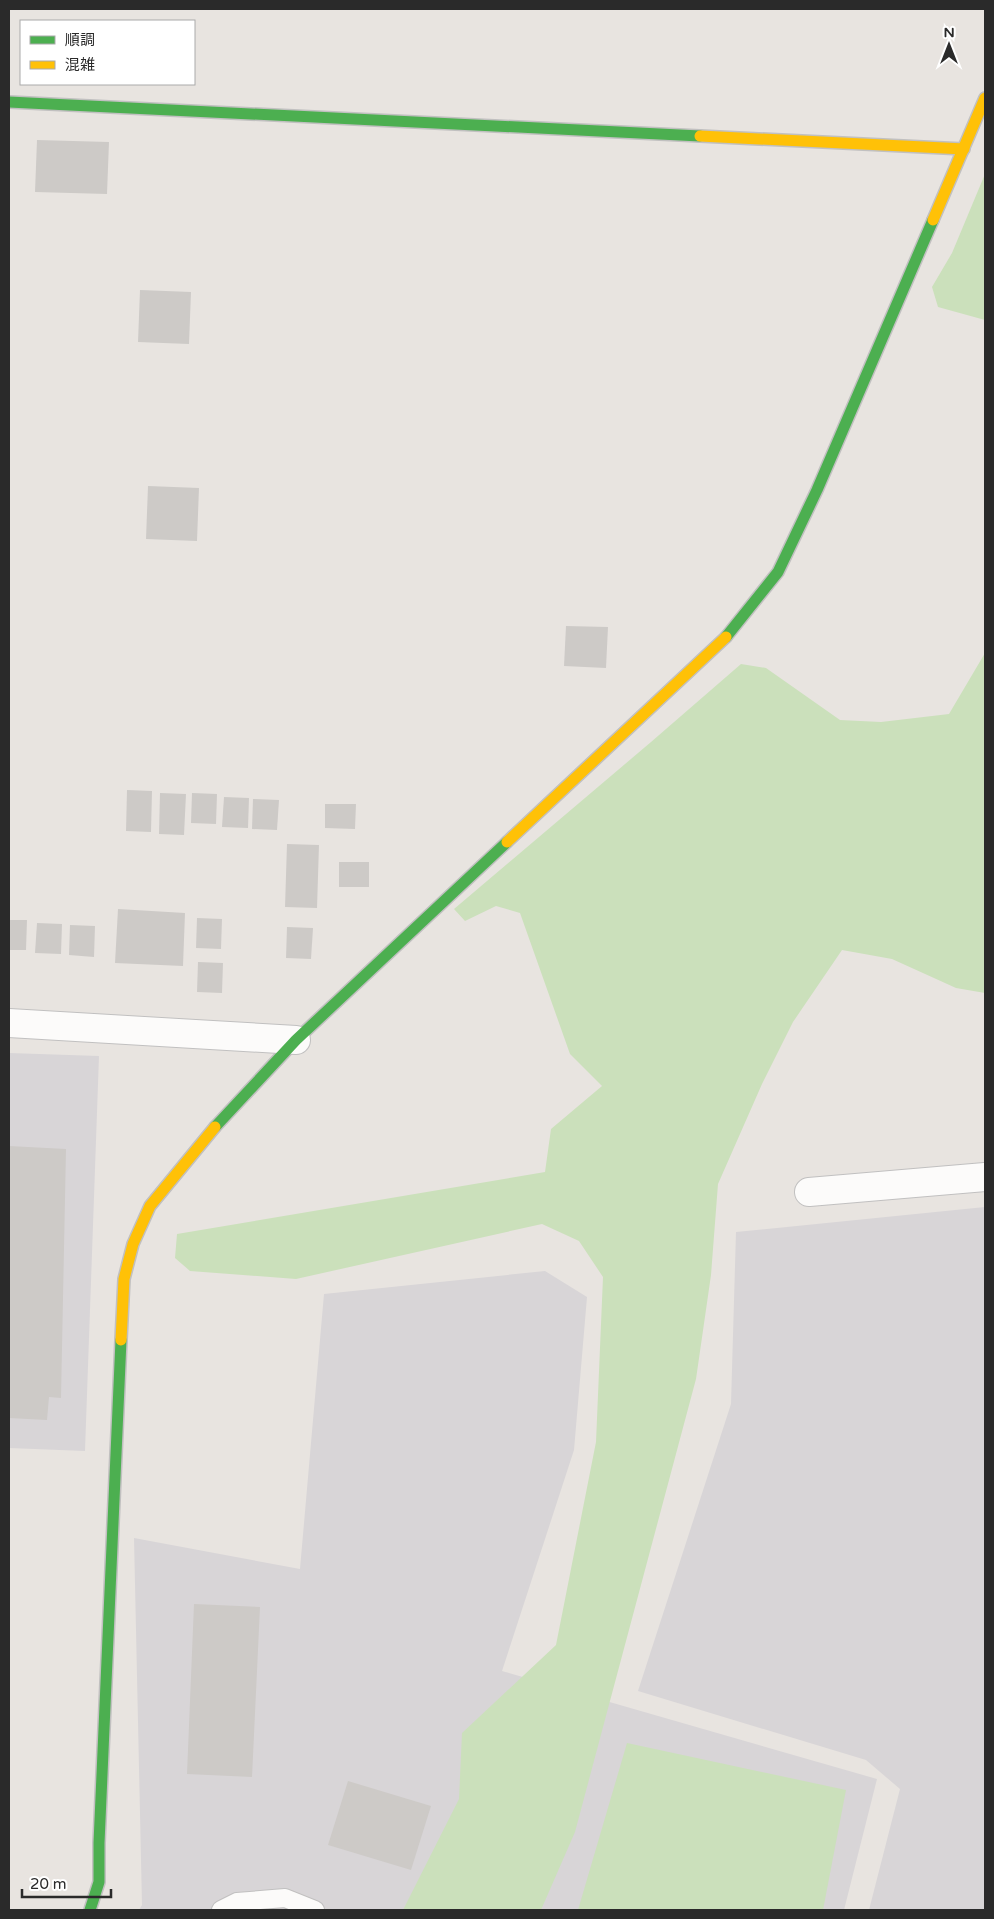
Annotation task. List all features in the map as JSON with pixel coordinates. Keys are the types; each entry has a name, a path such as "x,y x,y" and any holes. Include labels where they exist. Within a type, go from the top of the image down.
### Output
{"street":[{"path":"90,1910 99,1882 99,1843 124,1279 133,1244 150,1206 202,1141 296,1040 731,632 778,572 817,490 985,98"},
{"path":"9,102 964,149"},
{"path":"9,1023 296,1040"},
{"path":"809,1192 985,1178"}],"lane":[{"path":"221,1910 238,1902 285,1898 315,1910"}],"shaded area":[{"path":"9,1053 99,1056 85,1451 9,1448"},
{"path":"985,1207 985,1910 869,1910 900,1789 866,1760 638,1691 731,1404 736,1232"},
{"path":"545,1271 587,1297 574,1450 502,1671 877,1779 844,1910 139,1910 142,1905 134,1538 300,1569 324,1294"}],"green space":[{"path":"985,174 985,320 938,307 932,287 952,253"},
{"path":"985,653 985,993 956,988 892,959 842,950 793,1022 762,1084 718,1184 711,1275 696,1379 575,1832 541,1910 403,1910 459,1799 462,1733 556,1645 596,1442 603,1277 579,1241 542,1224 296,1279 190,1271 175,1258 177,1234 545,1172 551,1129 602,1086 570,1054 520,913 496,906 465,921 454,909 741,664 766,668 840,720 881,722 949,714"},
{"path":"627,1743 846,1790 823,1910 578,1910"}],"building":[{"path":"37,140 109,142 107,194 35,192"},
{"path":"140,290 191,292 189,344 138,342"},
{"path":"148,486 199,488 197,541 146,539"},
{"path":"566,626 608,627 606,668 564,666"},
{"path":"127,790 152,791 151,832 126,831"},
{"path":"160,793 186,794 184,835 159,834"},
{"path":"192,793 217,794 216,824 191,823"},
{"path":"224,797 249,798 248,828 222,827"},
{"path":"253,799 279,800 277,830 252,829"},
{"path":"325,804 356,804 355,829 325,828"},
{"path":"287,844 319,845 317,908 285,907"},
{"path":"339,862 369,862 369,887 339,887"},
{"path":"118,909 185,913 183,966 115,963"},
{"path":"197,918 222,919 221,949 196,948"},
{"path":"9,920 27,920 26,950 9,950"},
{"path":"37,923 62,924 61,954 35,953"},
{"path":"70,925 95,926 94,957 69,955"},
{"path":"287,927 313,928 311,959 286,958"},
{"path":"198,962 223,963 222,993 197,992"},
{"path":"9,1146 66,1149 61,1398 49,1397 47,1420 9,1418"},
{"path":"194,1604 260,1607 252,1777 187,1774"},
{"path":"348,1781 431,1806 411,1870 328,1845"}],"traffic: fast":[{"path":"9,102 700,136"},
{"path":"726,637 778,572 817,490 933,220"},
{"path":"215,1127 296,1040 507,842"},
{"path":"90,1910 99,1882 99,1843 121,1340"}],"traffic: slow":[{"path":"933,220 985,98"},
{"path":"700,136 964,149"},
{"path":"507,842 726,637"},
{"path":"121,1340 124,1279 133,1244 150,1206 215,1127"}]}
